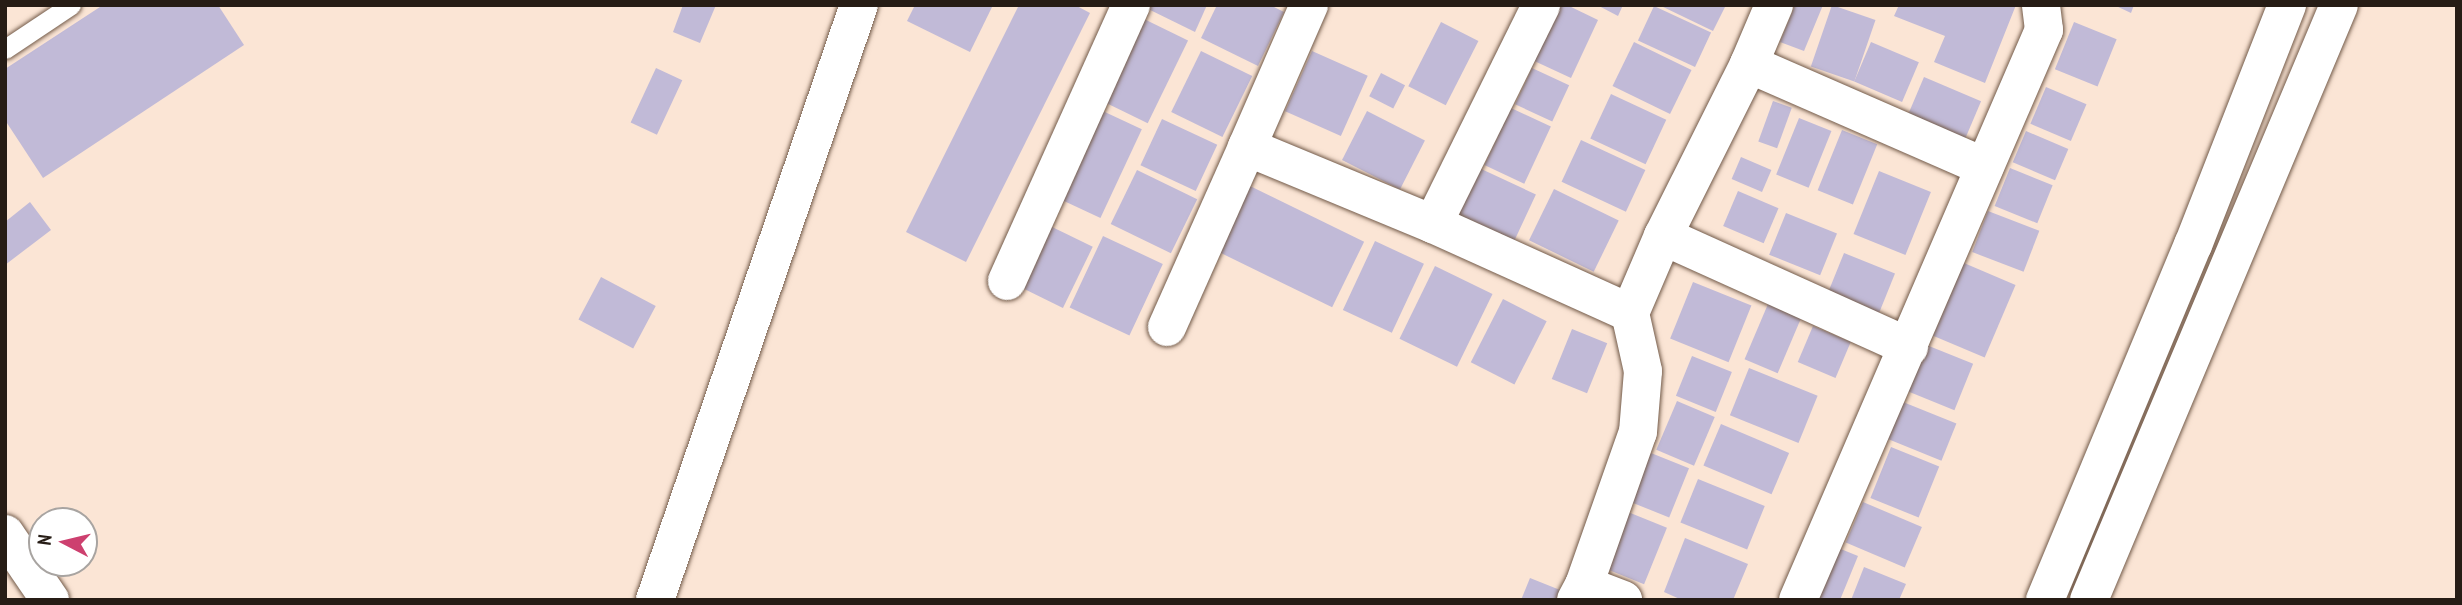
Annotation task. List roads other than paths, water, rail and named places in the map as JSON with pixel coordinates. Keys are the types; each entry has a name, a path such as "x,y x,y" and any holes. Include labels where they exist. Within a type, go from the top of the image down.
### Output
{"street":[{"path":"655,600 859,5"},
{"path":"1007,281 1131,5"},
{"path":"1167,327 1309,5"},
{"path":"1623,600 1580,592 1638,432 1643,371 1630,313 1663,236 1749,64 1774,5"},
{"path":"1798,600 2044,30 2041,5"},
{"path":"2045,600 2193,245 2287,5"},
{"path":"2089,600 2339,5"},
{"path":"1433,223 1537,6"},
{"path":"1749,64 1985,167"},
{"path":"1247,147 1433,223 1630,313"},
{"path":"1663,236 1909,347"},
{"path":"5,534 50,600"}],"lane":[{"path":"5,50 71,5"}]}
